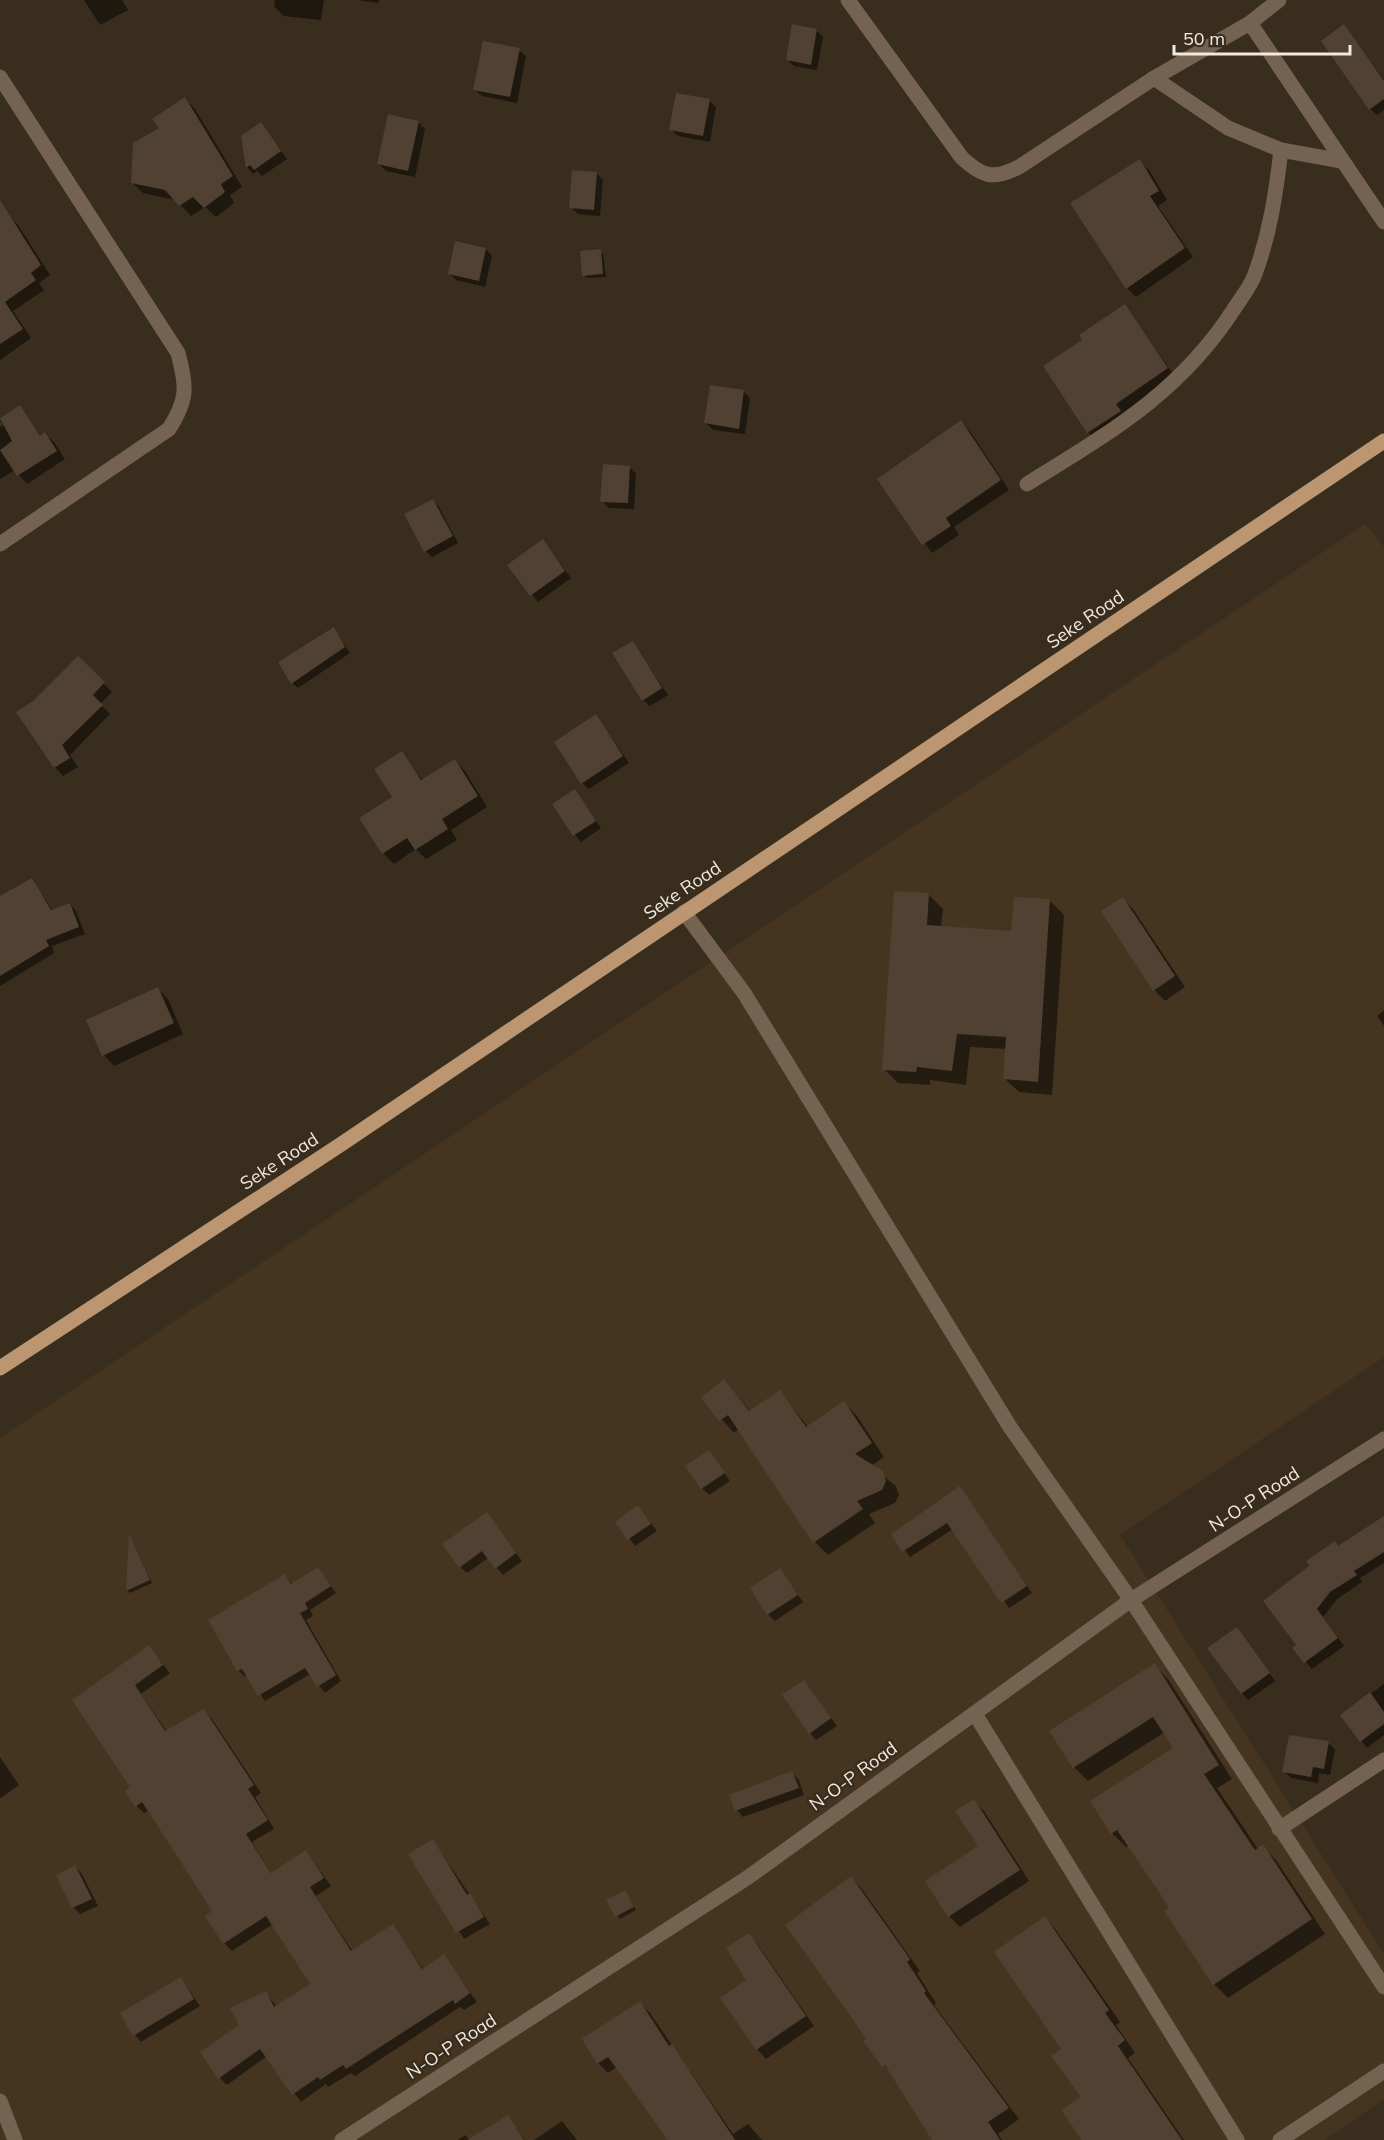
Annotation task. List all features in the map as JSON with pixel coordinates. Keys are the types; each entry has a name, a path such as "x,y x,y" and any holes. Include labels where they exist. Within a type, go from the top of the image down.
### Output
{"main road":[{"name":"Seke Road","path":"0,1368 340,1144 1384,441"}],"street":[{"path":"848,0 962,158 976,171 988,175 1003,175 1019,167 1154,78 1250,23 1272,2"},
{"path":"1250,23 1384,222"},
{"path":"0,77 178,354 186,384 182,408 169,429 0,544"},
{"path":"1154,78 1228,128 1281,150 1342,161"},
{"path":"1027,483 1123,425 1176,380 1223,326 1254,277 1275,212 1281,150"},
{"path":"684,912 744,993 1010,1427 1131,1600 1384,1987"},
{"name":"N-O-P Road","path":"342,2140 632,1950 747,1878 1131,1600 1384,1439"},
{"path":"975,1714 1234,2140"},
{"path":"1279,1829 1384,1760"},
{"path":"1280,2140 1384,2071"},
{"path":"0,2101 15,2140"}],"shaded area":[{"path":"1365,524 1384,547 1384,1357 1120,1535 1384,1954 1384,2099 1325,2140 0,2140 0,1438"}],"building":[{"path":"792,24 817,29 811,65 786,60"},
{"path":"1344,24 1384,81 1384,99 1369,110 1321,41"},
{"path":"483,41 520,48 510,97 473,90"},
{"path":"676,93 710,99 703,136 669,130"},
{"path":"185,97 233,176 221,184 225,192 204,208 193,197 179,206 165,190 131,183 133,143 159,128 152,119"},
{"path":"388,114 419,121 408,171 377,164"},
{"path":"261,122 281,151 254,170 250,165 246,168 241,136"},
{"path":"1140,159 1159,191 1150,196 1185,248 1126,289 1070,203"},
{"path":"572,170 597,172 594,210 569,208"},
{"path":"0,200 41,265 31,273 36,280 5,302 23,329 0,344"},
{"path":"455,241 486,248 479,281 448,274"},
{"path":"601,249 603,274 582,276 580,251"},
{"path":"1125,304 1168,368 1116,404 1121,411 1087,433 1043,366 1082,340 1079,335"},
{"path":"710,385 744,390 739,429 704,423"},
{"path":"20,405 40,436 45,432 57,451 17,476 0,450 12,441 0,418"},
{"path":"961,420 1001,480 946,518 951,526 922,545 877,479"},
{"path":"603,464 630,466 628,503 600,502"},
{"path":"433,499 453,536 424,552 404,514"},
{"path":"543,539 565,571 530,596 507,565"},
{"path":"334,627 345,647 291,684 278,662"},
{"path":"633,641 662,688 642,701 612,653"},
{"path":"78,656 105,682 93,695 103,705 62,745 70,758 54,768 16,712 33,701"},
{"path":"596,714 623,756 581,784 554,742"},
{"path":"402,751 421,780 455,759 478,796 442,819 448,829 415,850 407,838 382,854 359,818 392,797 374,769"},
{"path":"575,789 596,821 573,836 552,804"},
{"path":"32,878 51,910 70,903 79,927 46,940 49,946 0,976 0,896"},
{"path":"894,891 929,893 927,925 1011,931 1014,897 1050,899 1038,1082 1003,1079 1006,1037 957,1034 952,1071 917,1067 916,1072 882,1070"},
{"path":"1123,897 1175,976 1153,991 1101,911"},
{"path":"158,987 174,1023 102,1056 86,1020"},
{"path":"724,1379 749,1411 780,1390 806,1427 844,1401 872,1443 855,1454 883,1471 886,1481 882,1490 857,1501 863,1509 813,1543 728,1415 719,1421 701,1398"},
{"path":"709,1450 725,1473 701,1489 685,1466"},
{"path":"960,1486 1027,1586 1001,1603 947,1523 902,1552 891,1534"},
{"path":"638,1505 651,1524 627,1540 615,1522"},
{"path":"487,1512 516,1553 495,1569 482,1551 459,1568 442,1544"},
{"path":"1384,1516 1384,1552 1354,1571 1357,1575 1330,1592 1317,1609 1338,1638 1304,1663 1292,1648 1296,1645 1263,1601 1309,1566 1306,1561 1335,1541 1338,1546"},
{"path":"129,1534 150,1580 126,1591"},
{"path":"318,1567 331,1586 305,1603 308,1609 300,1613 336,1675 317,1687 305,1668 258,1696 242,1669 237,1671 208,1620 285,1574 291,1584"},
{"path":"780,1568 798,1595 767,1615 750,1588"},
{"path":"1237,1627 1270,1673 1241,1694 1207,1648"},
{"path":"149,1645 163,1665 135,1685 165,1731 204,1709 254,1785 248,1789 268,1820 246,1834 271,1873 306,1850 324,1878 310,1887 351,1951 393,1924 422,1969 444,1954 470,1993 455,2004 453,2000 346,2069 343,2065 320,2080 318,2077 292,2095 260,2049 218,2079 200,2052 239,2025 230,2008 266,1991 274,2007 310,1984 266,1916 223,1944 205,1916 212,1911 142,1802 135,1807 125,1791 130,1787 72,1700"},
{"path":"1155,1663 1219,1765 1204,1774 1255,1850 1263,1844 1312,1919 1213,1985 1164,1911 1169,1907 1117,1830 1111,1834 1090,1801 1173,1748 1153,1717 1073,1768 1049,1731"},
{"path":"804,1680 831,1718 809,1734 782,1695"},
{"path":"1370,1692 1384,1712 1384,1724 1360,1742 1340,1715"},
{"path":"1289,1735 1329,1741 1324,1769 1313,1767 1311,1777 1282,1772"},
{"path":"792,1771 799,1788 735,1811 729,1795"},
{"path":"974,1799 1020,1870 948,1917 925,1881 978,1846 955,1811"},
{"path":"433,1839 467,1895 470,1893 484,1917 456,1933 408,1854"},
{"path":"75,1865 92,1899 72,1908 56,1875"},
{"path":"851,1876 910,1959 907,1962 926,1991 924,1993 1009,2108 988,2122 1000,2140 932,2140 885,2065 882,2067 863,2041 866,2039 850,2015 785,1925"},
{"path":"625,1890 634,1907 615,1917 606,1900"},
{"path":"1045,1916 1109,2010 1105,2013 1125,2040 1118,2046 1182,2140 1082,2140 1061,2110 1081,2097 1051,2056 1061,2049 994,1952"},
{"path":"749,1933 806,2016 756,2050 720,1998 746,1980 726,1948"},
{"path":"181,1977 194,1999 133,2036 120,2013"},
{"path":"640,2001 669,2046 672,2044 735,2140 668,2140 608,2057 597,2064 582,2039"},
{"path":"508,2115 524,2140 467,2140"}]}
